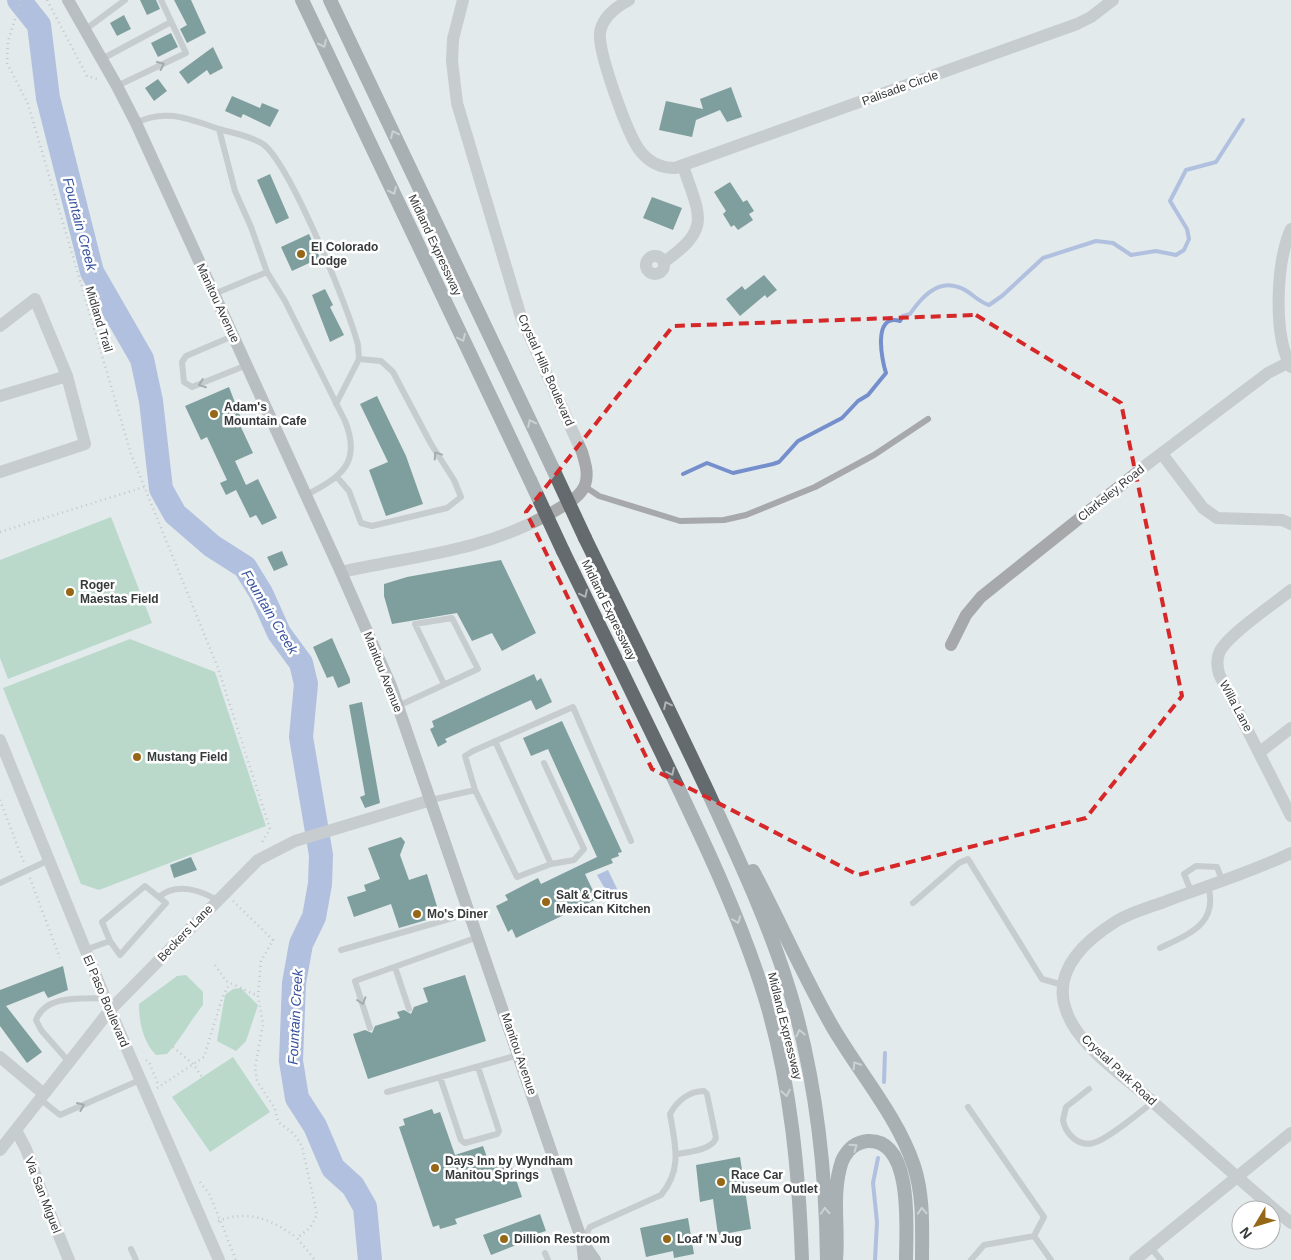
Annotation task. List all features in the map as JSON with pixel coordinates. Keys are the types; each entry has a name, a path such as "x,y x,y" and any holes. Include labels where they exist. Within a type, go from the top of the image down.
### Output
{"highway":[{"name":"Midland Expressway","path":"302,0 563,550 702,836 756,970 779,1054 791,1121 797,1168 802,1260"},
{"name":"Midland Expressway","path":"330,0 585,538 682,736 754,894 791,995 814,1102 823,1185 827,1260"},
{"path":"682,736 832,1026 905,1143 920,1189 922,1260"},
{"path":"836,1260 836,1184 847,1152 856,1144 866,1141 875,1142 889,1149 898,1164 904,1191 906,1260"}],"main road":[{"name":"Manitou Avenue","path":"68,0 86,29 136,123 341,572 398,706 582,1241 584,1260"},
{"name":"Manitou Avenue","path":"582,1241 595,1260"}],"street":[{"name":"Crystal Hills Boulevard","path":"463,0 453,40 452,61 457,103 521,317 582,452 587,474 584,486"},
{"name":"Palisade Circle","path":"630,0 615,8 605,19 600,32 601,52 637,147 648,159 662,166 684,166 1077,24 1091,17 1112,0"},
{"path":"664,262 689,242 698,227 698,213 684,166"},
{"path":"1290,363 1278,326 1277,308 1287,240 1291,229"},
{"path":"0,326 35,299 67,376 85,444 0,472"},
{"name":"Clarksley Road","path":"951,645 966,616 981,598 1162,454 1268,373 1290,363"},
{"path":"0,396 67,376"},
{"path":"1162,454 1203,508 1217,518 1282,520 1291,524"},
{"path":"341,572 456,551 498,537 559,508 579,494 584,486"},
{"name":"Willa Lane","path":"1291,590 1225,643 1217,657 1219,674 1291,816"},
{"path":"1260,752 1291,728"},
{"name":"El Paso Boulevard","path":"0,740 107,1004 219,1260"},
{"name":"Beckers Lane","path":"0,1150 69,1062 107,1004 258,860 295,842 431,800"},
{"name":"Crystal Park Road","path":"1291,853 1132,914 1103,930 1074,957 1066,972 1063,984 1066,1011 1072,1024 1096,1052 1235,1177 1291,1223"},
{"path":"0,1056 42,1096"},
{"name":"Via San Miguel","path":"16,1130 26,1149 69,1260"},
{"path":"1134,1260 1220,1192 1235,1177 1291,1132"}],"lane":[{"path":"86,29 125,0"},
{"path":"117,86 186,53 161,0"},
{"path":"102,59 171,22"},
{"path":"136,123 159,114 188,119 260,142 276,160 308,218 356,337 359,359 336,404"},
{"path":"219,129 235,191 252,227 267,272 285,301 348,429 352,450 347,466 337,477 306,496"},
{"path":"214,294 267,272"},
{"path":"233,336 186,356 182,362 184,382 192,387 247,365"},
{"path":"337,477 349,491 361,523 372,526 447,508 461,497 454,480 431,444 393,372 381,361 359,359"},
{"path":"584,486 599,496 680,521 724,520 746,515 815,487 874,455 928,420"},
{"path":"398,706 478,669 452,618 415,624 444,684"},
{"path":"544,763 584,849 574,860 551,864 517,877 475,790 465,756 495,741 573,708 631,842"},
{"path":"495,741 551,864"},
{"path":"431,800 475,790"},
{"path":"0,883 49,860"},
{"path":"913,903 959,863 968,860 1042,978 1063,984"},
{"path":"1191,891 1184,874 1196,866 1217,867 1222,880"},
{"path":"1160,948 1193,931 1205,921 1212,899 1208,885"},
{"path":"145,886 166,903 120,955 110,941 102,922 145,886"},
{"path":"159,897 175,890 190,889 203,892 217,900"},
{"path":"341,950 470,913"},
{"path":"370,1028 355,981 478,937"},
{"path":"85,950 110,941"},
{"path":"395,967 409,1009"},
{"path":"69,1062 41,1030 36,1020 39,1013 54,1002 63,1000 107,1004"},
{"path":"387,1092 519,1055"},
{"path":"440,1077 461,1140 465,1143 497,1134 499,1131 478,1066"},
{"path":"42,1096 60,1115 140,1080"},
{"path":"1088,1089 1066,1107 1063,1120 1073,1138 1086,1144 1100,1140 1153,1102"},
{"path":"582,1241 590,1227 662,1195 669,1186 677,1154 670,1114 676,1104 696,1091 704,1091 707,1094 716,1138 714,1143 677,1154"},
{"path":"968,1107 1044,1217 1034,1236"},
{"path":"971,1260 984,1245 1034,1236"},
{"path":"1034,1236 1051,1260"},
{"path":"1151,1248 1161,1260"},
{"path":"131,1249 136,1260"},
{"path":"545,1253 548,1260"}],"path":[{"name":"Midland Trail","path":"21,0 8,41 6,63 28,104 114,398 144,487 218,668 270,829 260,845"},
{"path":"48,0 87,76 97,79"},
{"path":"0,532 144,487"},
{"path":"230,898 273,940 261,961 258,996 263,1024 255,1068 257,1081 267,1093 275,1109 278,1122 283,1128 294,1134 302,1146 317,1215 310,1228 298,1238"},
{"path":"215,965 226,981 258,996"},
{"path":"146,1095 204,1057 222,998 230,983"},
{"path":"173,1048 194,1065 202,1078"},
{"path":"204,1227 227,1218 246,1215 265,1218 298,1238 316,1260"}],"highlighted area":[{"path":"976,315 1121,403 1182,696 1086,818 858,875 652,769 526,512 673,326"}],"green space":[{"name":"Roger Maestas Field","path":"111,517 152,623 8,679 0,658 0,560"},
{"name":"Mustang Field","path":"130,639 215,672 266,826 99,890 81,884 3,688"},
{"path":"186,975 203,992 203,1005 167,1054 156,1055 148,1044 143,1031 139,1004 177,976"},
{"path":"241,988 258,1005 246,1041 236,1051 217,1041 225,995 233,989"},
{"path":"233,1057 270,1112 210,1152 172,1097"}],"water":[{"path":"608,870 621,899 613,903 597,875"}],"building":[{"path":"140,0 156,0 160,9 147,15"},
{"path":"174,0 191,0 206,33 187,43 180,29 187,25"},
{"path":"124,15 131,29 117,36 110,23"},
{"path":"171,33 178,47 158,57 151,43"},
{"path":"213,47 223,68 210,75 207,70 188,84 179,72"},
{"path":"158,79 167,91 154,101 145,88"},
{"path":"731,87 742,117 727,122 720,110 696,120 692,137 659,130 666,101 703,109 700,99"},
{"path":"232,96 260,108 262,103 279,110 270,127 243,114 241,118 225,111"},
{"path":"270,174 289,218 276,224 257,180"},
{"path":"730,182 743,202 747,200 754,211 749,214 753,220 738,230 734,225 731,227 723,214 726,211 714,192"},
{"path":"652,197 682,208 673,230 643,218"},
{"name":"El Colorado Lodge","path":"309,234 320,258 292,271 281,247"},
{"path":"764,275 777,290 767,298 765,295 740,316 726,299 742,286 745,290"},
{"path":"325,289 333,305 330,307 344,335 330,342 312,295"},
{"path":"229,387 242,421 239,423 253,453 235,461 246,485 258,479 277,518 262,525 256,515 250,518 236,490 226,495 220,483 227,480 207,437 201,440 185,406"},
{"path":"377,396 406,456 423,504 386,516 369,470 388,462 360,404"},
{"path":"282,551 288,565 274,571 267,557"},
{"path":"501,560 536,633 502,651 492,633 472,641 457,613 392,624 384,596 384,584 407,577"},
{"path":"332,638 350,679 350,683 338,688 333,676 327,678 313,647"},
{"path":"534,674 537,681 541,678 552,702 536,710 531,700 445,739 447,742 438,747 430,729 434,727 432,721"},
{"path":"362,702 380,803 365,808 360,797 365,795 349,705"},
{"path":"562,721 622,852 618,853 619,856 611,859 613,863 585,874 597,899 516,938 512,929 508,932 496,906 508,900 505,895 538,878 541,884 597,857 548,749 531,756 523,738"},
{"path":"401,837 405,842 400,855 409,880 427,874 440,916 399,928 391,904 354,917 347,897 366,891 364,885 380,879 368,848"},
{"path":"191,857 197,870 174,878 170,865"},
{"path":"63,966 68,990 48,998 44,991 6,1006 42,1052 27,1063 0,1026 0,990"},
{"path":"465,975 486,1041 368,1079 353,1034 365,1030 372,1033 375,1026 400,1018 397,1012 404,1010 411,1014 414,1007 428,1002 423,988"},
{"name":"Days Inn by Wyndham Manitou Springs","path":"432,1109 434,1114 440,1112 455,1155 483,1146 490,1166 509,1159 522,1197 455,1219 457,1224 440,1229 439,1225 433,1227 399,1127 405,1125 403,1119"},
{"name":"Race Car Museum Outlet","path":"740,1157 751,1229 718,1235 713,1199 700,1202 696,1165"},
{"name":"Dillion Restroom","path":"540,1214 546,1231 523,1238 524,1242 491,1255 483,1235"},
{"name":"Loaf 'N Jug","path":"688,1218 694,1254 674,1258 673,1251 646,1257 640,1228"}],"waterway":[{"name":"Fountain Creek","path":"19,0 39,25 48,98 92,272 142,359 151,401 161,489 175,514 212,546 245,567 261,593 279,633 301,663 306,684 301,737 321,855 320,884 314,917 301,944 294,983 291,1061 297,1098 315,1126 333,1168 353,1186 365,1207 370,1260"},
{"path":"683,474 707,463 733,473 779,462 798,441 842,418 858,401 868,395 886,373 881,349 882,331 885,324 891,320 900,321 903,316 910,314 919,302 936,288 950,285 958,287 989,305 1002,296 1043,258 1096,241 1113,243 1131,255 1156,251 1176,255 1184,250 1189,239 1187,229 1170,201 1186,170 1216,162 1243,120"},
{"path":"884,1082 885,1053"},
{"path":"875,1260 877,1222 873,1183 878,1158"}],"place":[{"name":"El Colorado Lodge","path":"301,254"},
{"name":"Adam's Mountain Cafe","path":"214,414"},
{"name":"Roger Maestas Field","path":"70,592"},
{"name":"Mustang Field","path":"137,757"},
{"name":"Salt & Citrus Mexican Kitchen","path":"546,902"},
{"name":"Mo's Diner","path":"417,914"},
{"name":"Days Inn by Wyndham Manitou Springs","path":"435,1168"},
{"name":"Race Car Museum Outlet","path":"721,1182"},
{"name":"Dillion Restroom","path":"504,1239"},
{"name":"Loaf 'N Jug","path":"667,1239"}]}
